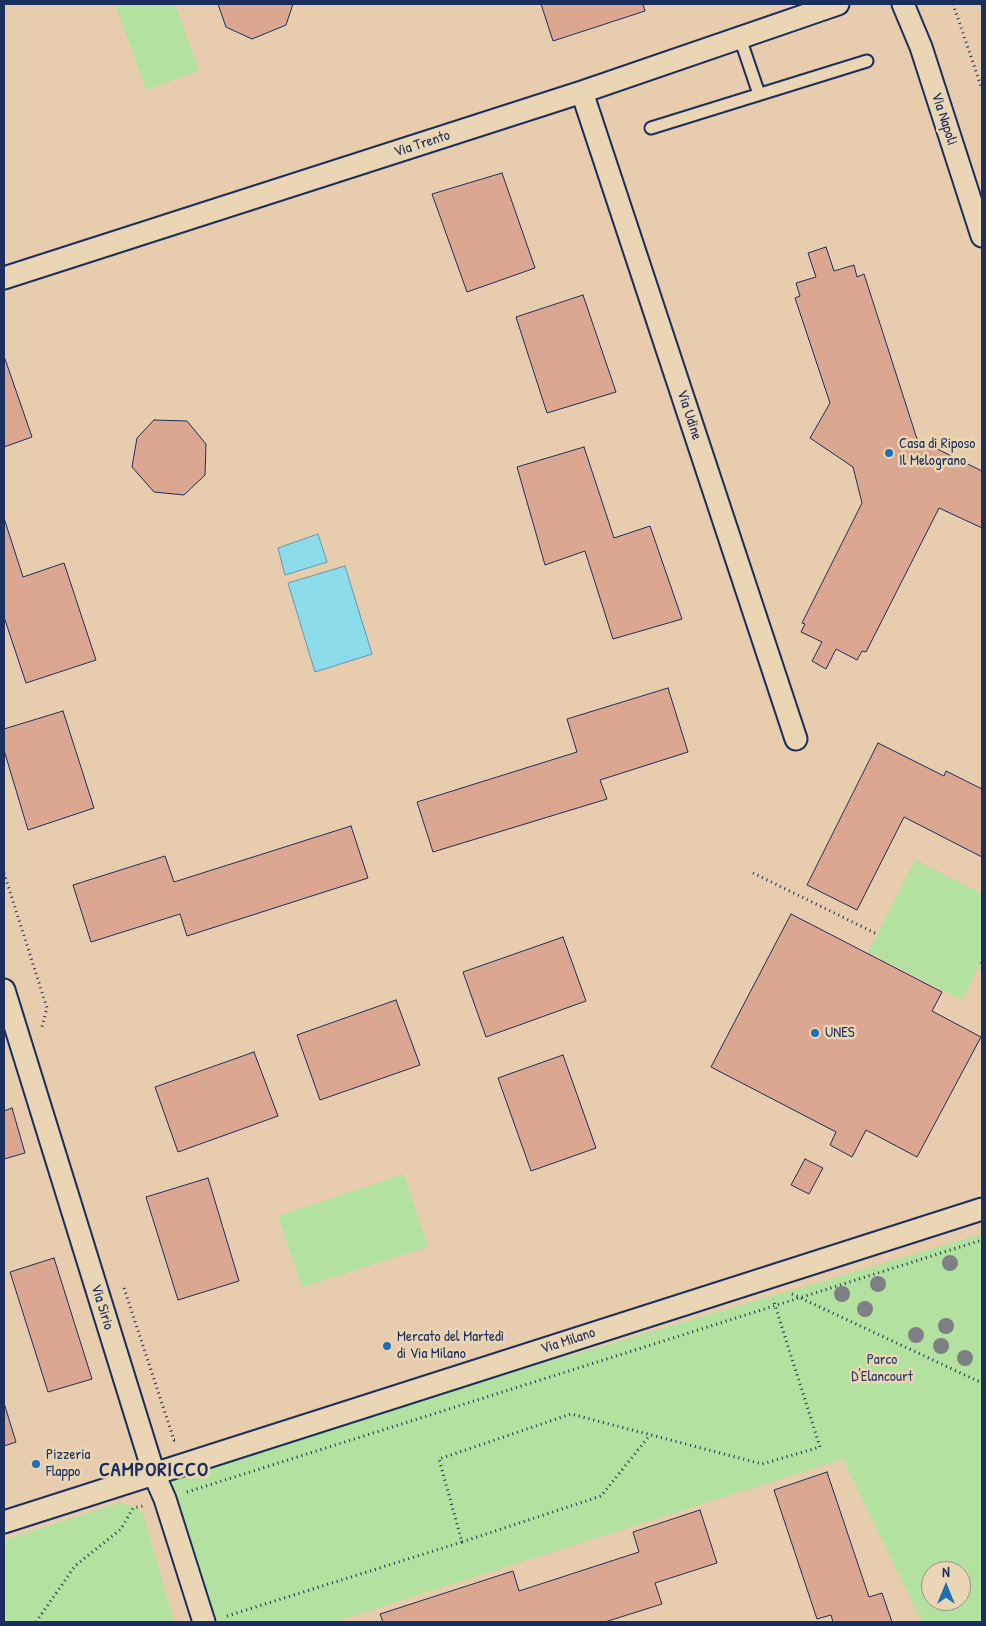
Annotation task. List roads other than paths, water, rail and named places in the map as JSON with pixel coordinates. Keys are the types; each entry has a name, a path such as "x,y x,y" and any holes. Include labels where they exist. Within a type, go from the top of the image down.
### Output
{"street":[{"name":"Via Trento","path":"4,278 582,92 838,4"},
{"name":"Via Napoli","path":"902,4 921,47 982,236"},
{"name":"Via Udine","path":"582,92 796,739"},
{"name":"Via Sirio","path":"4,990 154,1474 211,1621"},
{"name":"Via Milano","path":"4,1522 982,1209"}],"lane":[{"path":"740,38 759,94"},
{"path":"651,128 867,60"}],"water":[{"path":"318,534 327,562 285,575 278,548"},
{"path":"345,566 372,654 315,672 288,583"}],"place":[{"name":"Casa di Riposo Il Melograno","path":"889,453"},
{"name":"UNES","path":"815,1033"},
{"name":"Mercato del Martedì di Via Milano","path":"387,1346"},
{"name":"Pizzeria Flappo","path":"36,1464"}],"district":[{"name":"CAMPORICCO","path":"154,1471"}],"park label":[{"name":"Parco D'Elancourt","path":"882,1368"}]}
